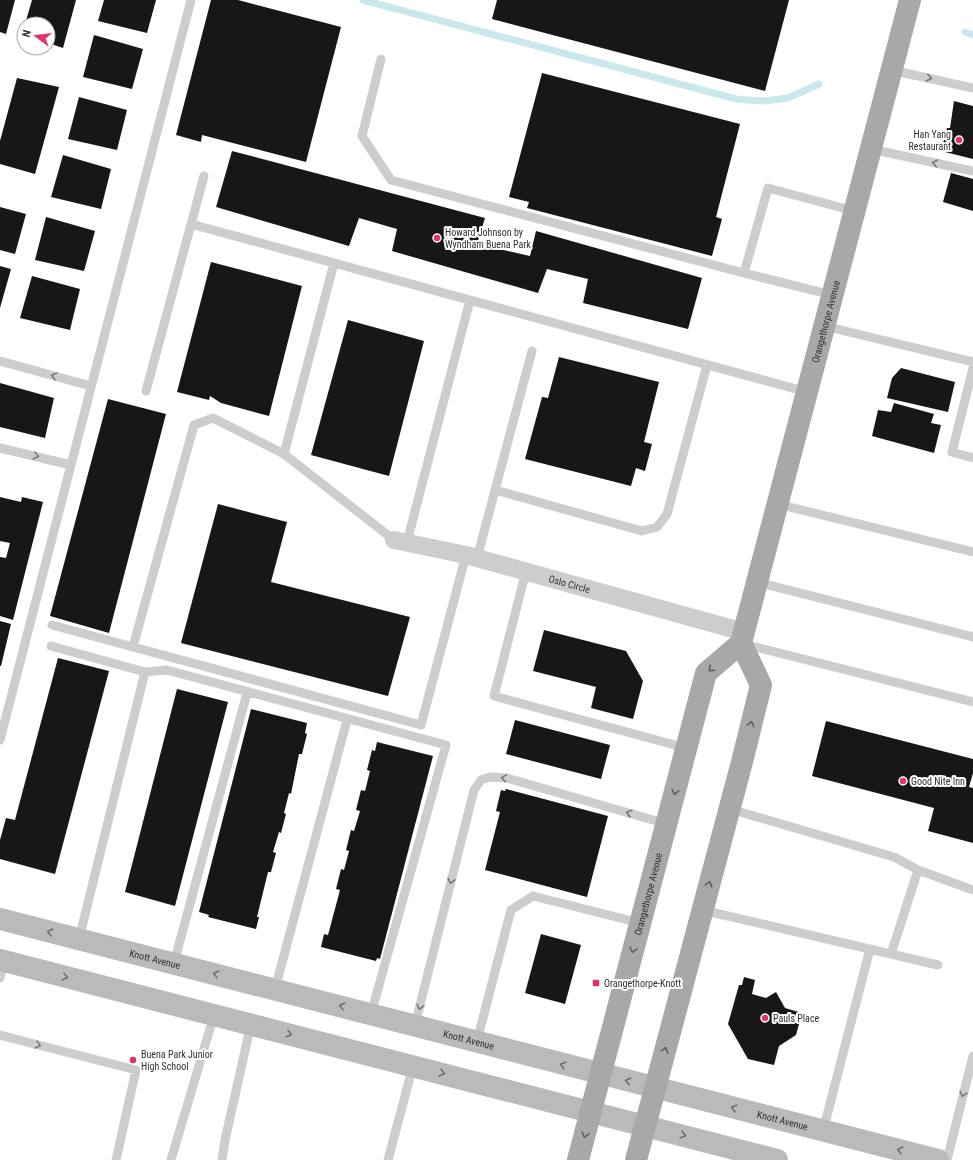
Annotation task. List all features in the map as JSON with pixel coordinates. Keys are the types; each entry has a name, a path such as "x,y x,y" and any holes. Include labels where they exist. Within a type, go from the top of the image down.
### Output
{"main road":[{"name":"Orangethorpe Avenue","path":"578,1160 706,673 742,638 910,0"},
{"path":"636,1160 730,809 761,685 742,638"},
{"name":"Knott Avenue","path":"0,919 415,1025 601,1075 938,1160"},
{"path":"1,967 251,1024 777,1160"}],"street":[{"name":"Oslo Circle","path":"401,541 471,556 526,571 742,638"}],"lane":[{"path":"0,740 191,0"},
{"path":"381,59 362,136 391,180 832,295"},
{"path":"891,70 973,88"},
{"path":"871,149 973,171"},
{"path":"146,391 204,176"},
{"path":"744,273 768,188 854,211"},
{"path":"191,224 807,392"},
{"path":"284,454 334,263"},
{"path":"133,647 194,424 213,418 284,454 401,541 470,300"},
{"path":"824,326 973,362"},
{"path":"52,625 421,724 471,556 495,490 532,351"},
{"path":"0,361 91,386"},
{"path":"495,490 642,531 657,527 667,514 707,365"},
{"path":"973,368 952,452 973,458"},
{"path":"0,448 71,465"},
{"path":"777,504 973,552"},
{"path":"526,571 494,696 686,748"},
{"path":"757,582 973,637"},
{"path":"742,638 973,702"},
{"path":"51,646 146,672 167,670 347,720 446,745 371,1014"},
{"path":"79,939 146,672"},
{"path":"174,963 248,693"},
{"path":"274,989 347,720"},
{"path":"415,1025 474,790 481,780 490,777 507,778 667,824"},
{"path":"730,809 894,857 918,870 973,890"},
{"path":"891,954 918,870"},
{"path":"477,1042 512,910 533,896 640,923"},
{"path":"702,910 938,965"},
{"path":"823,1131 870,949"},
{"path":"171,1160 214,1015"},
{"path":"222,1160 224,1140 251,1024"},
{"path":"0,1035 136,1070 116,1160"},
{"path":"947,1160 973,1056"},
{"path":"388,1160 413,1066"}],"building":[{"path":"0,0 15,0 6,34 0,32"},
{"path":"32,0 76,0 63,48 56,46 56,16 27,16"},
{"path":"104,0 156,0 147,33 98,21"},
{"path":"211,0 238,0 341,27 306,162 202,135 201,142 176,135"},
{"path":"497,0 789,0 765,91 492,19"},
{"path":"94,35 143,49 132,89 83,77"},
{"path":"542,73 740,124 716,217 722,219 712,256 527,208 529,202 509,197"},
{"path":"17,78 59,87 35,174 0,164 0,141"},
{"path":"79,97 127,110 117,150 68,139"},
{"name":"Han Yang Restaurant","path":"954,101 973,106 973,159 941,151 947,128 950,128"},
{"name":"Howard Johnson by Wyndham Buena Park","path":"232,151 485,218 477,244 530,256 536,231 702,278 688,329 583,303 588,279 547,269 538,293 392,251 397,229 359,218 349,246 216,207"},
{"path":"63,155 111,169 101,209 51,197"},
{"path":"951,173 973,179 973,211 943,202"},
{"path":"0,207 26,214 15,254 0,250"},
{"path":"46,217 95,231 84,271 35,260"},
{"path":"211,262 302,286 269,416 221,403 210,396 209,400 177,392"},
{"path":"0,266 11,269 0,308"},
{"path":"32,276 80,289 70,330 20,318"},
{"path":"348,320 424,341 389,476 311,455"},
{"path":"559,357 659,382 644,442 652,444 645,471 636,468 631,486 525,459 542,397 548,398"},
{"path":"901,368 955,382 948,412 887,398 892,378"},
{"path":"0,383 54,398 45,438 0,427"},
{"path":"108,399 166,414 109,633 50,616"},
{"path":"894,403 934,414 931,423 941,425 934,453 872,436 878,410 891,412"},
{"path":"0,497 21,502 22,497 43,502 13,620 0,616 0,557 6,558 10,543 0,541"},
{"path":"218,504 287,522 271,582 410,617 388,696 181,643"},
{"path":"0,621 11,624 1,666 0,666"},
{"path":"544,630 626,651 643,681 633,719 591,708 596,687 533,671"},
{"path":"58,658 109,671 55,874 0,859 0,840 6,818 15,820"},
{"path":"177,689 228,702 175,906 125,892"},
{"path":"251,709 307,723 305,733 307,734 302,754 299,754 291,794 289,793 284,813 286,814 281,833 279,832 273,852 276,853 271,872 268,872 257,917 259,917 256,929 208,917 209,915 199,912"},
{"path":"515,720 610,745 601,779 506,754"},
{"name":"Good Nite Inn","path":"826,721 973,759 973,773 969,787 973,788 973,843 928,831 934,808 812,776"},
{"path":"377,742 433,756 380,959 377,958 376,961 321,947 324,934 328,935 340,890 336,889 341,869 344,870 349,851 346,850 351,830 354,831 360,811 356,810 361,790 365,791 370,771 367,770 372,750 375,751"},
{"path":"506,789 608,816 587,897 485,870 500,812 496,811 501,790 505,791"},
{"path":"541,934 581,945 565,1004 525,993"},
{"name":"Pauls Place","path":"744,977 755,980 752,994 766,998 776,992 785,1008 802,1013 796,1035 779,1046 774,1065 748,1059 728,1024 739,985 742,985"}],"waterway":[{"path":"363,0 736,99 763,101 788,98 819,84"},
{"path":"965,32 973,35"}],"place":[{"name":"Han Yang Restaurant","path":"959,140"},
{"name":"Howard Johnson by Wyndham Buena Park","path":"437,238"},
{"name":"Good Nite Inn","path":"903,781"},
{"name":"Orangethorpe-Knott","path":"596,983"},
{"name":"Pauls Place","path":"765,1018"},
{"name":"Buena Park Junior High School","path":"133,1060"}]}
